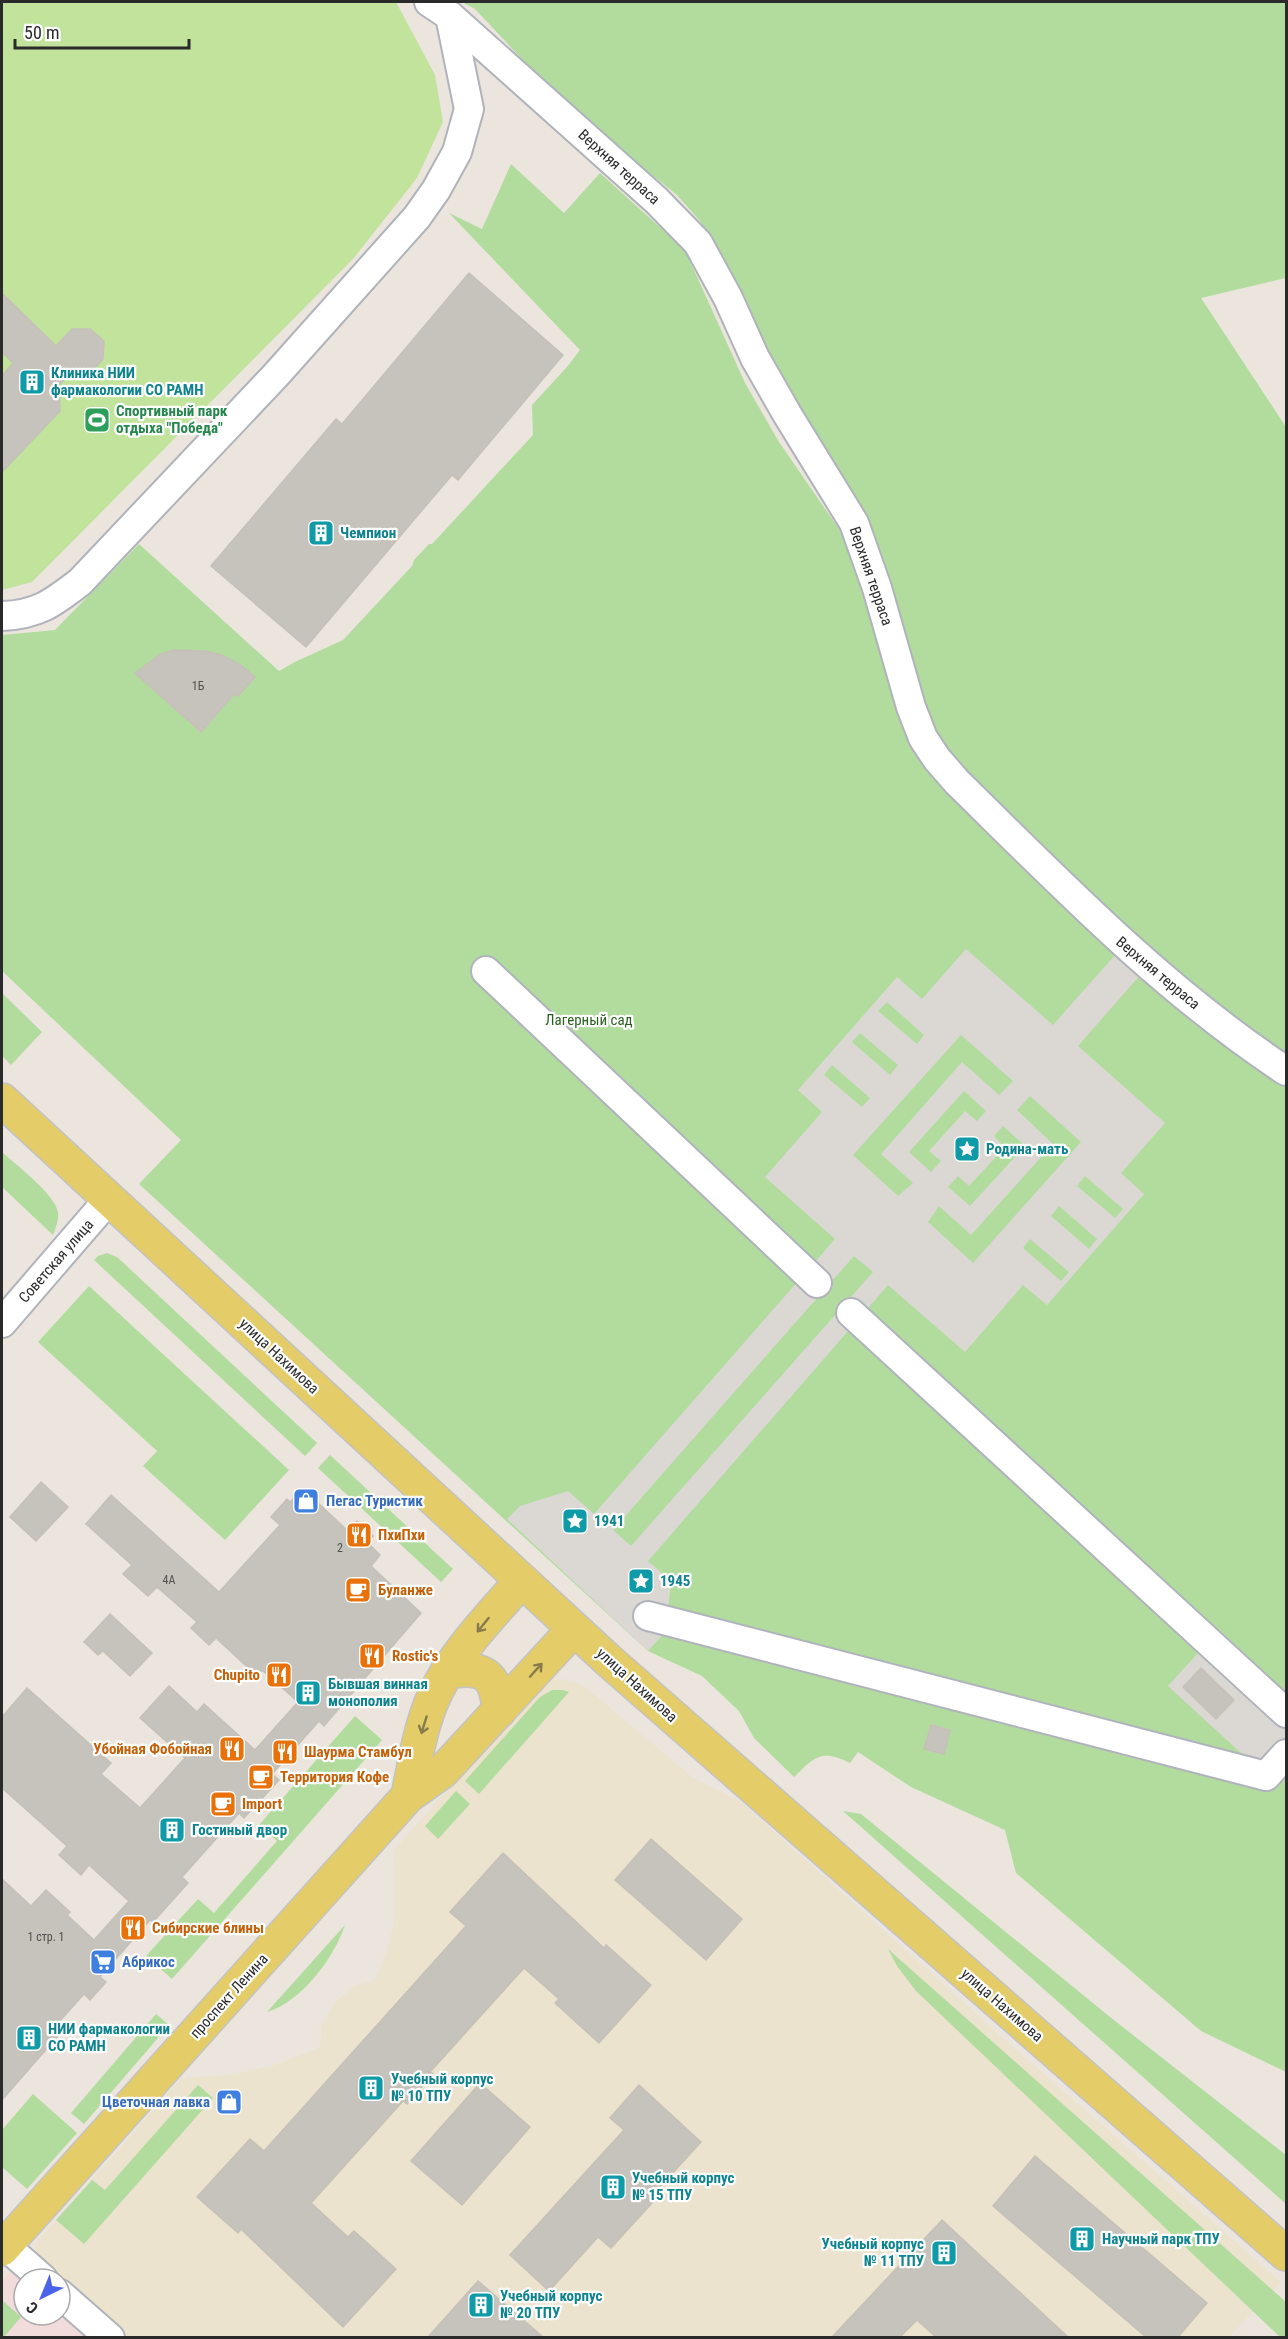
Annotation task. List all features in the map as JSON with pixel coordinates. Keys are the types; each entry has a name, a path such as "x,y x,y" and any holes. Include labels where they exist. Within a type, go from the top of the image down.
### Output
{"main road":[{"name":"улица Нахимова","path":"2,1100 574,1629 1287,2254"},
{"path":"408,1796 422,1726 434,1695 447,1671 521,1581"},
{"name":"проспект Ленина","path":"2,2246 408,1796 443,1771 574,1629"},
{"path":"447,1671 469,1668 489,1678 497,1692 499,1711"}],"street":[{"path":"2,616 28,614 52,603 80,582 275,376 417,217 436,190 457,152 469,109 439,9"},
{"name":"Верхняя терраса","path":"439,9 656,200 698,243 728,298 755,358 854,523 877,588 911,707 922,738 937,759 957,782 1124,945 1199,1009 1287,1071"},
{"path":"486,971 817,1283"},
{"name":"Советская улица","path":"2,1323 110,1199"},
{"path":"851,1313 1287,1713"},
{"path":"648,1616 1266,1776 1287,1754"},
{"path":"2,2246 28,2267"},
{"path":"72,2304 110,2337"}],"shaded area":[{"path":"1124,945 1148,966 1078,1046 1165,1123 1121,1173 1144,1194 1047,1305 1023,1285 965,1352 888,1285 648,1561 671,1581 666,1631 648,1651 507,1519 520,1506 568,1491 594,1514 835,1239 765,1177 822,1112 798,1090 897,977 922,999 966,949 1053,1025","holes":["887,1002 924,1035 917,1044 878,1011","860,1033 898,1065 890,1075 852,1042","961,1035 1013,1081 999,1095 962,1062 881,1154 913,1183 898,1196 853,1155","832,1065 870,1098 862,1107 824,1075","964,1091 986,1111 977,1121 965,1111 929,1151 941,1161 931,1172 909,1152","1030,1096 1081,1142 973,1263 928,1222 939,1206 971,1235 1053,1144 1017,1110","1003,1126 1025,1146 970,1206 948,1187 958,1176 969,1186 1005,1147 994,1136","1085,1176 1123,1209 1115,1218 1077,1186","1059,1206 1097,1239 1089,1249 1051,1216","1030,1239 1069,1272 1061,1281 1023,1248","854,1256 873,1272 631,1546 613,1530"]},
{"path":"1208,1642 1286,1713 1286,1754 1266,1776 1168,1686"},
{"path":"562,1679 583,1685 692,1777 741,1802 1003,2038 1281,2282 1228,2338 126,2338 72,2290 72,2267 47,2267 40,2261 35,2255 38,2241 180,2080 189,2077 232,2075 278,2064 320,2047 322,2024 335,2002 355,1986 375,1980 387,1950 395,1917 394,1850 537,1689 551,1680"},
{"path":"12,2273 12,2327 72,2327 72,2320 92,2337 2,2337 2,2280"}],"green space":[{"name":"Спортивный парк отдыха \"Победа\"","path":"2,2 396,2 435,75 443,122 417,178 353,259 32,582 2,590"},
{"path":"462,2 1286,2 1286,278 1201,298 1286,427 1286,1059 1213,1007 1025,836 940,745 785,387 724,259 700,221 677,195 656,178 624,158 534,72 475,9"},
{"name":"Лагерный сад","path":"511,164 564,213 600,173 685,250 745,383 779,442 841,532 864,588 903,712 1185,1012 1248,1062 1286,1087 1286,2072 1201,2031 1016,1873 1005,1830 911,1787 858,1752 850,1763 832,1756 819,1757 794,1777 754,1738 739,1711 702,1676 648,1651 139,1184 181,1140 2,971 2,635 55,630 139,544 279,671 343,640 412,566 414,560 429,544 432,544 533,435 532,405 580,350 449,213 482,229"},
{"path":"2,993 42,1032 11,1065 2,1056"},
{"path":"2,1152 42,1188 55,1204 58,1218 53,1235 2,1187"},
{"path":"107,1253 117,1257 317,1443 305,1456 94,1260"},
{"path":"89,1286 289,1470 225,1540 143,1466 157,1451 38,1342"},
{"path":"330,1455 453,1569 441,1582 318,1468"},
{"path":"552,1690 569,1692 479,1794 465,1781 540,1697"},
{"path":"355,1716 382,1740 172,1979 146,1956 198,1899 214,1913 277,1841 259,1825"},
{"path":"456,1791 470,1804 438,1839 425,1826"},
{"path":"843,1811 861,1814 1110,2017 1286,2155 1286,2204"},
{"path":"345,1925 333,1951 315,1977 292,1999 267,2012"},
{"path":"888,1949 1286,2302 1286,2337 1280,2337 916,1991 897,1966"},
{"path":"156,2014 169,2025 84,2124 71,2113"},
{"path":"198,2085 213,2098 84,2244 56,2220 92,2180 105,2190"},
{"path":"33,2094 77,2133 27,2189 2,2167 2,2130"},
{"path":"2,2300 12,2309 12,2327 2,2337"}],"building":[{"path":"469,273 563,355 458,480 452,475 306,647 211,566 336,419 342,424"},
{"name":"Клиника НИИ фармакологии СО РАМН","path":"2,293 56,346 72,329 90,329 104,341 103,359 91,372 72,372 59,385 60,411 2,472 2,376 13,363 2,352"},
{"path":"173,650 205,651 222,655 241,665 255,677 238,696 234,694 201,732 135,673 161,654"},
{"path":"41,1482 68,1507 36,1541 10,1517"},
{"path":"303,1489 348,1531 357,1521 373,1536 367,1542 380,1555 371,1566 421,1613 324,1726 319,1721 272,1774 279,1780 244,1818 239,1813 182,1877 188,1883 153,1922 150,1920 100,1977 106,1982 90,2000 84,1994 58,2023 64,2029 2,2100 2,1879 31,1906 46,1890 70,1912 67,1915 94,1940 129,1901 89,1865 81,1875 59,1855 67,1846 2,1788 2,1717 27,1688 111,1763 101,1774 140,1808 185,1758 140,1718 169,1686 197,1712 204,1704 255,1750 298,1702 262,1670 257,1676 216,1638 209,1645 191,1628 197,1622 157,1587 148,1596 123,1574 132,1565 86,1524 111,1495 219,1592 280,1525 271,1517 287,1499 290,1502"},
{"path":"110,1614 152,1653 130,1676 103,1651 98,1655 84,1642"},
{"path":"1201,1668 1234,1700 1216,1719 1183,1687"},
{"path":"931,1725 950,1730 944,1754 924,1749"},
{"path":"651,1839 742,1919 706,1960 615,1880"},
{"name":"Учебный корпус № 10 ТПУ","path":"503,1853 604,1948 606,1945 651,1985 599,2043 555,2003 559,1999 524,1968 430,2072 433,2074 407,2104 403,2101 311,2203 348,2237 354,2231 396,2269 343,2327 241,2229 238,2233 197,2197 250,2139 264,2151 466,1926 450,1912"},
{"path":"480,2083 530,2127 462,2205 411,2161"},
{"name":"Учебный корпус № 15 ТПУ","path":"639,2085 701,2142 657,2190 661,2193 611,2248 598,2237 549,2291 510,2255 624,2130 610,2118"},
{"name":"Научный парк ТПУ","path":"1035,2156 1207,2303 1178,2337 1146,2337 993,2206"},
{"name":"Учебный корпус № 11 ТПУ","path":"942,2220 1068,2337 936,2337 917,2320 900,2337 832,2337"},
{"name":"Учебный корпус № 20 ТПУ","path":"478,2281 543,2337 428,2337"}],"place":[{"name":"Клиника НИИ фармакологии СО РАМН","path":"32,382"},
{"name":"Спортивный парк отдыха \"Победа\"","path":"97,420"},
{"name":"Чемпион","path":"321,533"},
{"name":"Родина-мать","path":"967,1149"},
{"name":"Пегас Туристик","path":"306,1501"},
{"name":"1941","path":"575,1521"},
{"name":"ПхиПхи","path":"359,1535"},
{"name":"1945","path":"641,1581"},
{"name":"Буланже","path":"358,1590"},
{"name":"Rostic's","path":"372,1656"},
{"name":"Chupito","path":"279,1675"},
{"name":"Бывшая винная монополия","path":"308,1693"},
{"name":"Убойная Фобойная","path":"232,1749"},
{"name":"Шаурма Стамбул","path":"285,1752"},
{"name":"Территория Кофе","path":"261,1777"},
{"name":"Import","path":"223,1804"},
{"name":"Гостиный двор","path":"172,1830"},
{"name":"Сибирские блины","path":"133,1928"},
{"name":"Абрикос","path":"103,1962"},
{"name":"НИИ фармакологии СО РАМН","path":"29,2038"},
{"name":"Учебный корпус № 10 ТПУ","path":"371,2088"},
{"name":"Цветочная лавка","path":"229,2102"},
{"name":"Учебный корпус № 15 ТПУ","path":"613,2187"},
{"name":"Научный парк ТПУ","path":"1082,2239"},
{"name":"Учебный корпус № 11 ТПУ","path":"944,2253"},
{"name":"Учебный корпус № 20 ТПУ","path":"481,2305"}]}
